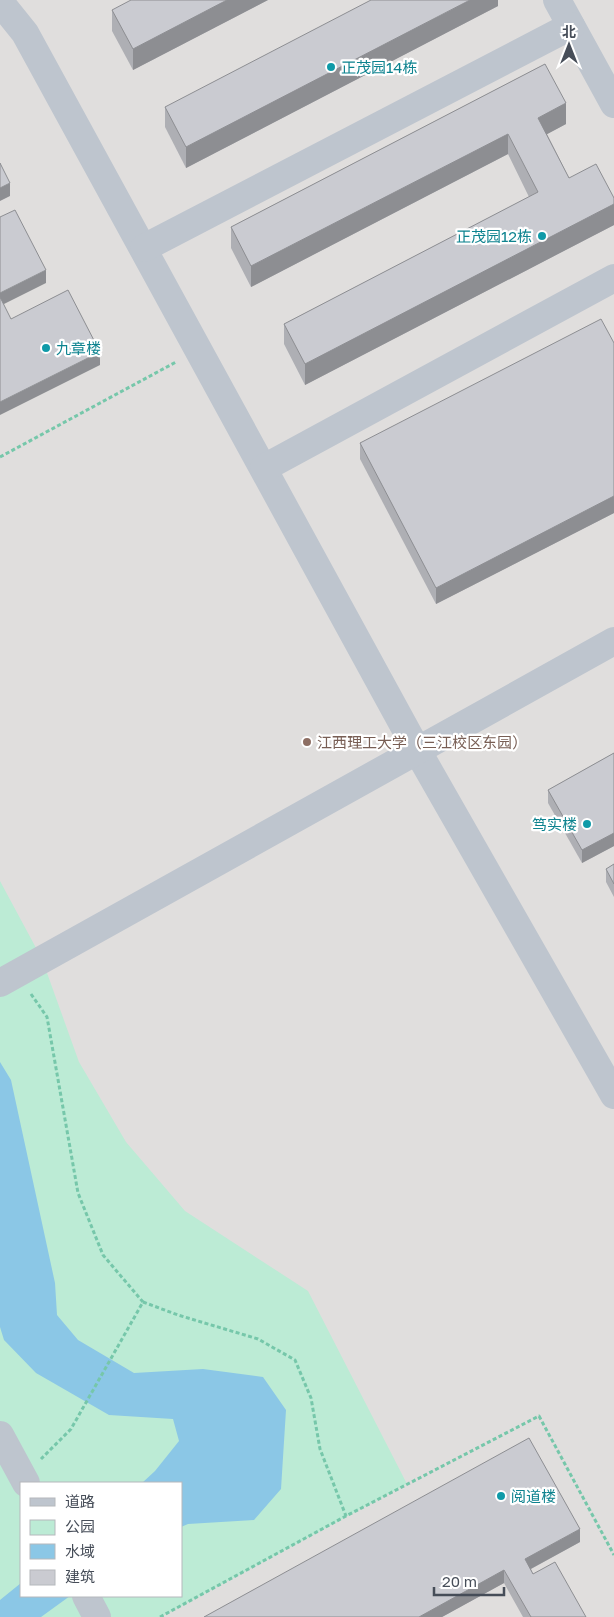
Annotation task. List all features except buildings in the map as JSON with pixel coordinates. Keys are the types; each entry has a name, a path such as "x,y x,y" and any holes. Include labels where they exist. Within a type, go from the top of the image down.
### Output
{"street":[{"path":"557,0 614,104"},
{"path":"0,2 25,33 417,750 614,1095"},
{"path":"144,248 571,26"},
{"path":"264,468 614,278"},
{"path":"9,978 614,641"},
{"path":"0,1434 24,1480"},
{"path":"87,1597 97,1617"}],"path":[{"path":"0,457 198,350"},
{"path":"9,978 47,1017 78,1193 103,1255 143,1302 178,1315 258,1339 295,1360 311,1398 320,1449 346,1516"},
{"path":"24,1480 71,1429 143,1302"},
{"path":"160,1617 346,1516 539,1416 614,1555"}],"shaded area":[{"name":"江西理工大学（三江校区东园）","path":"0,0 614,0 614,1617 0,1617"}],"green space":[{"path":"0,881 42,959 79,1062 126,1142 185,1211 308,1291 407,1484 161,1617 0,1617"}],"water":[{"path":"0,1062 11,1080 55,1283 57,1315 78,1340 134,1373 203,1369 263,1377 286,1410 281,1489 254,1520 188,1524 182,1527 182,1482 143,1482 155,1471 179,1441 173,1419 109,1415 36,1373 4,1340 0,1327"},
{"path":"20,1584 20,1597 69,1597 41,1617 0,1617 0,1600"}],"place":[{"name":"正茂园14栋","path":"331,67"},
{"name":"正茂园12栋","path":"542,236"},
{"name":"九章楼","path":"46,348"},
{"name":"江西理工大学（三江校区东园）","path":"307,742"},
{"name":"笃实楼","path":"587,824"},
{"name":"阅道楼","path":"501,1496"}]}
